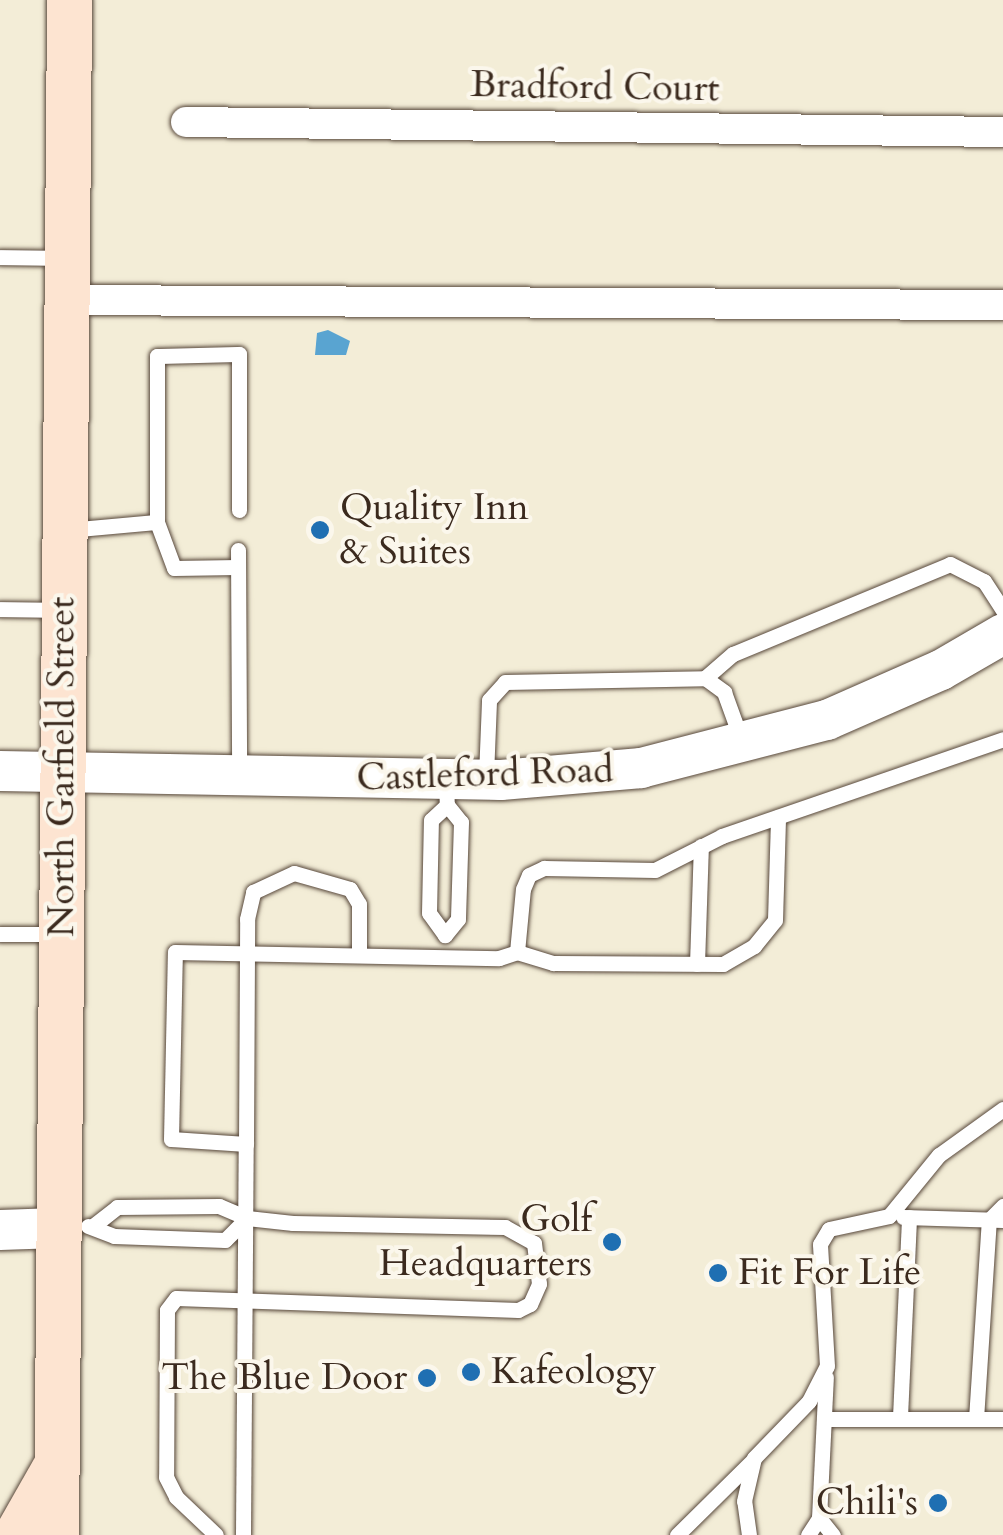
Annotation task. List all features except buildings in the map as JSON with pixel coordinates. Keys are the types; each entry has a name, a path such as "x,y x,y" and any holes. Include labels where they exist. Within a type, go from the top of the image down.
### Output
{"main road":[{"name":"North Garfield Street","path":"61,1509 75,1227 61,934 68,0"},
{"path":"16,1535 61,1509"}],"street":[{"name":"Bradford Court","path":"186,122 1003,132"},
{"path":"66,279 1003,306"},
{"name":"Castleford Road","path":"0,770 238,778 446,792 486,780 640,768 845,714 1001,633"},
{"path":"0,1230 75,1227"}],"lane":[{"path":"0,257 66,279"},
{"path":"238,568 174,568 157,522 156,356 239,354 239,510"},
{"path":"63,530 157,522"},
{"path":"238,550 238,778"},
{"path":"705,678 733,654 950,564 984,581 1001,633"},
{"path":"0,609 62,610"},
{"path":"486,780 488,700 505,682 705,678 724,692 742,744"},
{"path":"517,952 529,874 544,868 655,870 701,846 778,817 1003,740"},
{"path":"445,934 428,913 430,820 446,792"},
{"path":"443,959 445,934 458,919 461,822 446,792"},
{"path":"246,1144 171,1139 170,968 174,952 246,949 443,959 517,952 553,963 723,964 754,946 775,920 778,817"},
{"path":"697,964 701,846"},
{"path":"243,1535 246,949 254,892 294,873 350,889 359,904 359,954"},
{"path":"0,934 61,934"},
{"path":"889,1216 940,1155 1003,1109"},
{"path":"75,1227 117,1207 219,1206 247,1218 505,1226 534,1244 542,1262 530,1304 518,1310 176,1298 167,1310 166,1477 176,1497 216,1535"},
{"path":"976,1419 996,1220 1003,1206"},
{"path":"808,1535 819,1518 827,1366 820,1244 829,1229 889,1216 996,1220"},
{"path":"900,1418 909,1217"},
{"path":"75,1227 114,1236 226,1240 247,1218"},
{"path":"677,1535 808,1401 827,1366"},
{"path":"824,1419 1003,1419"},
{"path":"749,1535 744,1501 754,1458"},
{"path":"819,1518 833,1535"}],"water":[{"path":"328,330 350,341 346,355 315,355 317,333"}],"place":[{"name":"Quality Inn & Suites","path":"320,530"},
{"name":"Golf Headquarters","path":"612,1242"},
{"name":"Fit For Life","path":"718,1273"},
{"name":"Kafeology","path":"471,1372"},
{"name":"The Blue Door","path":"427,1378"},
{"name":"Chili's","path":"938,1503"}]}
